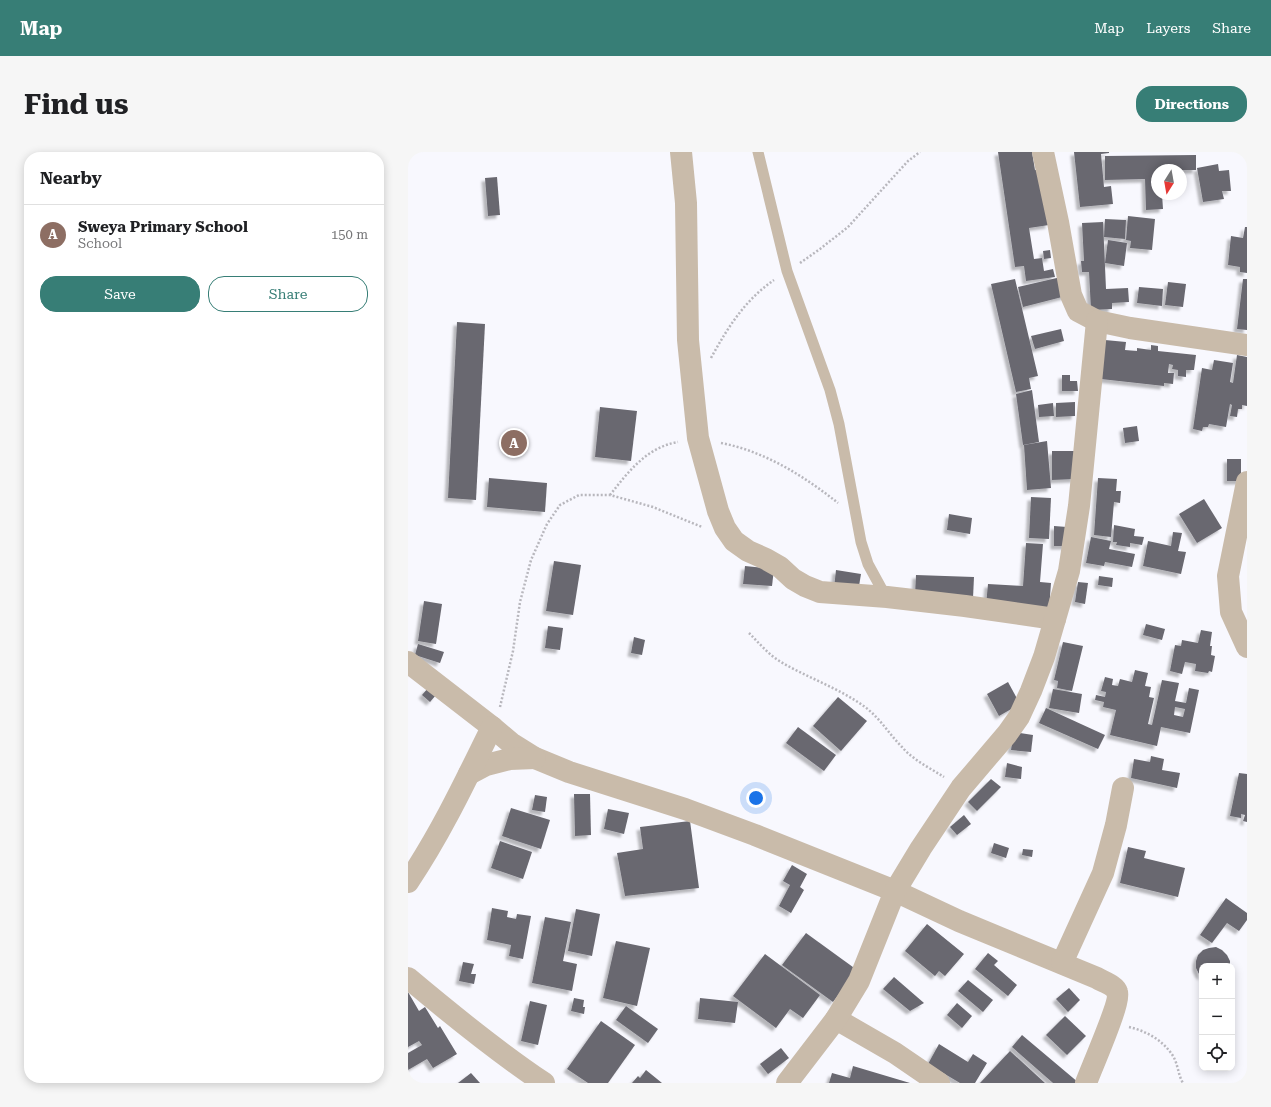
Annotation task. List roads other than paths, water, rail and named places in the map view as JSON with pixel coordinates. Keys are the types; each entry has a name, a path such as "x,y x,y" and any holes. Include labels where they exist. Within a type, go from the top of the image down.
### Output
{"street":[{"path":"680,152 686,203 688,340 698,438 718,511 724,528 734,541 748,551 780,567 793,579 820,592 887,597 965,606 1055,620"},
{"path":"1042,152 1058,222 1071,295 1078,311 1097,321 1130,328 1247,345"},
{"path":"786,1083 836,1020 859,980 895,891 921,848 961,788 1007,734 1031,692 1055,620 1069,571 1079,506 1097,321"},
{"path":"1247,482 1228,576 1231,612 1247,647"},
{"path":"408,662 511,743 535,758 569,772 685,809 755,835 895,891 958,921 1062,963 1114,987 1118,992 1118,998 1110,1023 1086,1083"},
{"path":"408,882 446,820 492,727"},
{"path":"469,774 486,765 510,759 535,758"},
{"path":"1062,963 1103,873 1111,846 1124,788"},
{"path":"408,978 457,1019 518,1066 544,1083"},
{"path":"836,1020 895,1053 938,1083"}],"lane":[{"path":"758,152 787,271 830,390 840,431 856,518 868,564 887,597"}],"place":[{"name":"Sweya Primary School","path":"514,443"}]}
